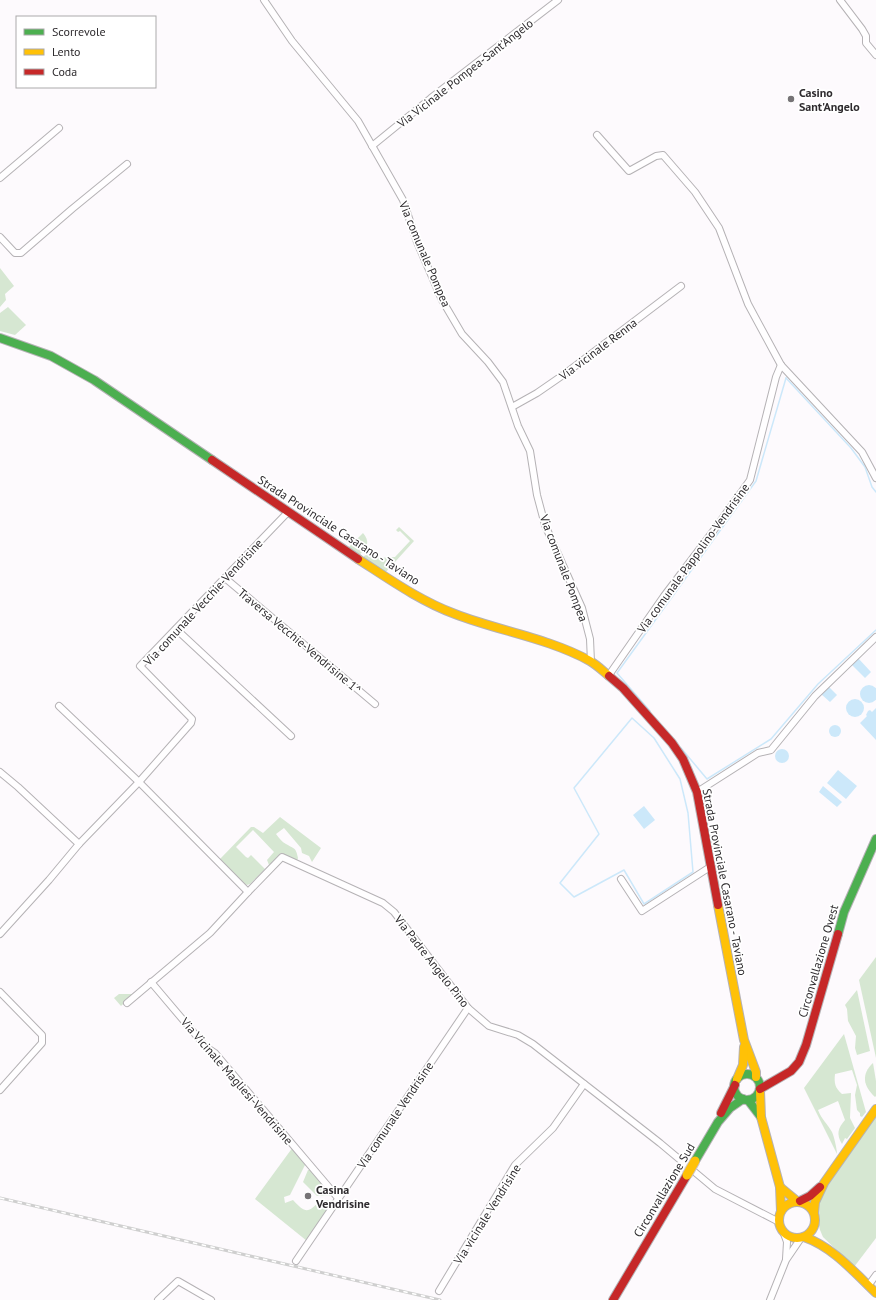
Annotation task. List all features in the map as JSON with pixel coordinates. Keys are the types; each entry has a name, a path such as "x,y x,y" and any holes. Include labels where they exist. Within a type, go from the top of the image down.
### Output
{"main road":[{"name":"Strada Provinciale Casarano - Taviano","path":"0,338 51,356 94,380 340,548 391,581 438,607 487,625 553,645 591,662 609,675 639,704 672,743 683,759 697,792 744,1040 759,1084 761,1117"},
{"name":"Circonvallazione Ovest","path":"759,1084 774,1080 791,1071 799,1062 806,1045 844,912 876,839"},
{"path":"718,1122 721,1112 743,1065 744,1040"},
{"path":"759,1084 748,1074 744,1074 736,1081 735,1091 739,1097 746,1100 761,1117 780,1187 781,1211 779,1222 783,1231 791,1237 802,1237 818,1242 829,1250 876,1293"},
{"name":"Circonvallazione Sud","path":"613,1300 718,1122 730,1108 746,1100 753,1099 759,1084"},
{"path":"829,1250 819,1237 815,1224 815,1202 824,1183 876,1110"},
{"path":"781,1211 788,1204 810,1196 824,1183"},
{"path":"780,1187 799,1201 808,1205 814,1212"},
{"path":"802,1237 811,1232 815,1224"}],"street":[{"name":"Via comunale Pompea","path":"264,0 292,41 358,121 403,200 417,242 442,300 462,334 488,362 503,382 530,451 537,495 546,525 582,608 590,639 591,662"},
{"name":"Via Vicinale Pompea-Sant'Angelo","path":"372,146 431,98 558,0"},
{"path":"840,0 862,29 866,36 866,43 876,55"},
{"path":"0,178 59,128"},
{"path":"597,135 629,171 656,156 663,155 695,192 719,228 748,304 781,365 862,452 876,478"},
{"path":"0,237 15,253 21,253 127,164"},
{"name":"Via vicinale Renna","path":"512,407 566,373 681,286"},
{"name":"Via comunale Pappolino-Vendrisine","path":"609,675 664,596 750,480 776,377 781,365"},
{"name":"Via comunale Vecchie-Vendrisine","path":"139,782 191,723 192,719 140,666 288,512"},
{"name":"Traversa Vecchie-Vendrisine 1^","path":"225,578 375,704"},
{"path":"176,629 291,736"},
{"path":"697,792 758,753 771,750 815,696 876,637"},
{"path":"59,706 139,782 248,892 210,933 127,1003"},
{"path":"0,772 79,844"},
{"path":"0,934 49,880 79,844 139,782"},
{"name":"Via Padre Angelo Pino","path":"248,892 282,857 383,903 394,912 468,1008 489,1026 518,1035 533,1044 660,1143 716,1189 779,1222"},
{"path":"621,879 642,911 710,867"},
{"name":"Via Vicinale Magliesi-Vendrisine","path":"151,982 206,1047 215,1052 338,1198"},
{"path":"0,992 42,1035 42,1043 0,1090"},
{"name":"Via comunale Vendrisine","path":"296,1261 468,1008"},
{"name":"Via vicinale Vendrisine","path":"439,1290 515,1165 552,1128 584,1084"},
{"path":"783,1231 787,1242 786,1260"},
{"path":"770,1300 786,1260 802,1237"},
{"path":"868,1286 876,1275"},
{"path":"158,1300 178,1281 211,1300"}],"green space":[{"path":"0,268 14,286 5,294 6,300 0,307"},
{"path":"8,307 26,325 15,335 0,331 0,313"},
{"path":"399,527 414,541 385,573 364,559 364,556 369,554 380,558 395,557 410,541 400,531 398,532 396,530"},
{"path":"363,533 367,539 367,544 359,555 348,548"},
{"path":"280,817 321,848 312,862 309,856 302,853 301,848 284,828 276,834 283,842 295,850 298,858 297,861 281,853 269,865 267,860 274,852 253,830 236,847 246,857 248,858 251,855 265,869 250,884 247,885 243,883 220,859 251,827 254,827 263,833"},
{"path":"876,957 876,1058 859,980"},
{"path":"857,990 870,1051 857,1055 855,1048 856,1036 848,1021 847,1009 845,1005"},
{"path":"119,994 134,994 121,1006 114,998"},
{"path":"844,1034 866,1112 862,1117 857,1110 855,1095 857,1085 852,1070 835,1074 835,1083 838,1090 842,1094 851,1093 850,1118 855,1128 847,1139 845,1138 842,1144 838,1134 845,1120 838,1101 818,1110 832,1132 837,1154 804,1088"},
{"path":"873,1063 876,1081 875,1097 868,1089 865,1080 867,1071"},
{"path":"876,1114 876,1238 854,1267 823,1237 818,1222 817,1204 828,1183"},
{"path":"293,1147 304,1161 305,1165 290,1195 284,1197 285,1203 293,1200 301,1208 307,1210 321,1200 335,1201 307,1241 255,1199"},
{"path":"308,1170 311,1170 333,1196 317,1196 303,1182"}],"water":[{"path":"858,658 871,672 865,678 852,665"},
{"path":"869,685 877,691 877,697 875,700 869,703 863,700 860,694 863,688"},
{"path":"829,687 837,695 830,702 821,694"},
{"path":"851,699 859,699 864,704 862,715 859,717 851,717 846,712 846,704"},
{"path":"876,708 876,740 860,723 867,716 868,711 870,710 872,712"},
{"path":"833,725 837,725 841,731 837,737 833,737 829,733 829,729"},
{"path":"782,749 787,751 789,756 787,761 782,763 777,761 775,756 777,751"},
{"path":"838,770 857,786 846,799 827,783"},
{"path":"823,786 842,802 837,807 819,792"},
{"path":"644,806 655,820 644,829 633,815"}],"waterway":[{"path":"786,378 851,448 865,467 872,487 876,492"},
{"path":"650,711 617,673 756,481 786,378"},
{"path":"681,748 707,779 771,739 818,684 876,630"},
{"path":"632,718 654,738 680,779 688,813 693,872 644,904 624,870 574,897 560,883 599,834 574,788 632,718"}],"railway":[{"path":"0,1198 440,1300"}],"traffic: fast":[{"path":"0,338 51,356 94,380 212,460"},
{"path":"838,934 844,912 876,839"},
{"path":"747,1074 756,1078 760,1087 756,1096 747,1100 738,1096 734,1087 738,1078 747,1074"},
{"path":"695,1161 718,1122 730,1108 743,1099"},
{"path":"748,1100 761,1117"}],"traffic: slow":[{"path":"358,559 429,603 472,620 557,646 590,661 609,676"},
{"path":"718,905 744,1040 756,1072 756,1077"},
{"path":"737,1079 743,1065 744,1047"},
{"path":"760,1091 761,1117 780,1187 781,1211"},
{"path":"814,1212 815,1202 824,1183 876,1109"},
{"path":"687,1175 695,1161"},
{"path":"780,1187 797,1201"},
{"path":"801,1202 810,1207 814,1213 815,1220 814,1227 810,1233 801,1238 793,1238 784,1233 780,1227 779,1216 784,1207 790,1203 801,1202"},
{"path":"804,1237 815,1241 834,1254 876,1293"}],"traffic: jam":[{"path":"212,460 358,559"},
{"path":"609,676 623,688 672,743 683,759 697,792 718,905"},
{"path":"760,1089 791,1071 799,1062 806,1045 838,934"},
{"path":"721,1113 735,1085"},
{"path":"613,1300 687,1175"},
{"path":"800,1201 810,1196 820,1187"}],"place":[{"name":"Casino Sant'Angelo","path":"791,99"},
{"name":"Casina Vendrisine","path":"308,1196"}]}
